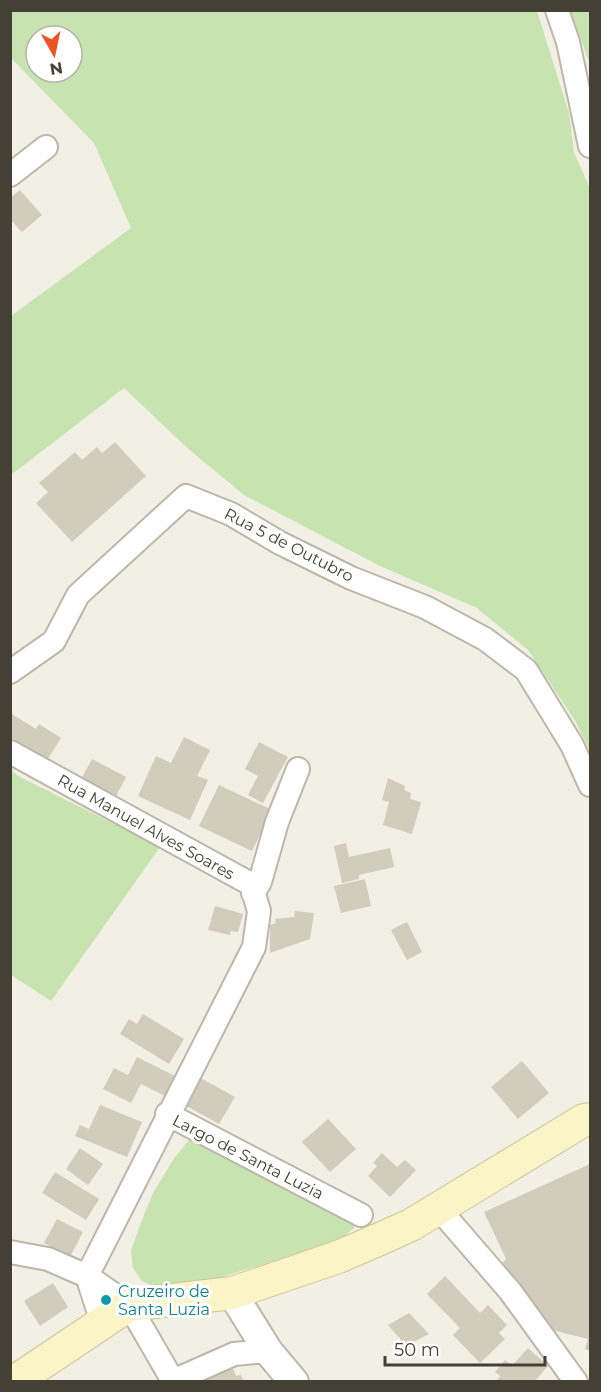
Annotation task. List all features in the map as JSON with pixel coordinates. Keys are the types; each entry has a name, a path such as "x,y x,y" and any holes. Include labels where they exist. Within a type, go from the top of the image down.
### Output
{"main road":[{"path":"14,1382 129,1305 232,1293 338,1257 411,1225 584,1120 591,1119"}],"street":[{"path":"557,10 568,42 591,146"},
{"path":"10,175 46,147"},
{"name":"Rua 5 de Outubro","path":"10,672 54,641 78,595 186,496 231,514 280,543 351,578 425,608 485,639 526,670 572,745 591,785"},
{"name":"Rua Manuel Alves Soares","path":"10,752 251,884 253,893"},
{"path":"167,1114 254,947 259,911 253,893 260,882 277,822 298,769"},
{"name":"Largo de Santa Luzia","path":"87,1276 167,1114 361,1215"},
{"path":"439,1209 510,1291 576,1382"},
{"path":"10,1252 48,1259 87,1276 129,1305 173,1381 234,1354 268,1351"},
{"path":"87,1276 102,1322"},
{"path":"232,1293 268,1351 294,1382"}],"green space":[{"path":"11,10 537,11 569,113 574,152 590,189 590,752 576,722 528,650 477,608 380,566 244,495 185,446 124,388 11,475 11,316 131,228 94,143 36,84 84,84 84,24 24,24 24,71 11,58"},
{"path":"571,11 590,11 590,71 589,62"},
{"path":"11,769 18,776 160,847 51,1001 11,975"},
{"path":"201,1137 355,1215 354,1228 346,1235 329,1243 213,1280 155,1287 142,1281 133,1268 131,1251 153,1193 175,1157 188,1141"}],"building":[{"path":"20,190 42,215 22,232 10,219 10,198"},
{"path":"115,442 146,476 72,542 36,503 48,492 39,483 75,452 82,460 97,447 102,453"},
{"path":"10,713 36,729 39,724 61,738 46,762 10,739"},
{"path":"184,737 210,750 197,776 208,780 190,820 138,796 156,756 171,763"},
{"path":"259,742 288,757 263,803 248,795 258,776 245,769"},
{"path":"92,759 126,777 114,800 80,781"},
{"path":"388,778 405,786 404,790 411,793 410,799 421,802 412,834 383,825 389,802 382,800"},
{"path":"219,785 272,810 252,851 199,826"},
{"path":"346,843 349,857 390,848 394,867 359,875 359,879 342,883 334,846"},
{"path":"365,879 371,906 341,913 334,886"},
{"path":"215,906 243,914 238,932 231,931 230,935 208,930"},
{"path":"295,911 314,913 310,939 270,953 270,925 276,923 275,919 294,917"},
{"path":"407,922 422,952 407,960 391,930"},
{"path":"143,1014 184,1039 169,1064 120,1034 129,1019 137,1024"},
{"path":"137,1057 179,1078 169,1098 141,1084 131,1103 103,1089 114,1068 128,1075"},
{"path":"522,1061 549,1093 518,1119 491,1087"},
{"path":"199,1077 235,1097 219,1124 183,1104"},
{"path":"100,1105 142,1122 127,1157 75,1136 80,1125 89,1129"},
{"path":"328,1119 356,1149 330,1172 302,1142"},
{"path":"80,1148 103,1164 88,1185 66,1169"},
{"path":"382,1153 397,1167 405,1160 416,1170 390,1197 368,1176 377,1166 373,1163"},
{"path":"590,1164 590,1351 585,1349 588,1339 548,1329 499,1266 506,1259 484,1212"},
{"path":"55,1172 99,1199 86,1220 42,1193"},
{"path":"57,1219 83,1232 70,1257 44,1243"},
{"path":"445,1276 480,1313 488,1305 507,1325 499,1333 505,1339 480,1363 453,1335 460,1328 427,1294"},
{"path":"53,1283 68,1307 40,1326 24,1301"},
{"path":"409,1313 429,1334 406,1346 388,1325"},
{"path":"528,1348 548,1366 534,1382 496,1382 500,1376 495,1372 505,1360 512,1366"},
{"path":"232,1366 236,1376 241,1375 244,1382 196,1382"}],"place":[{"name":"Cruzeiro de Santa Luzia","path":"106,1300"}]}
